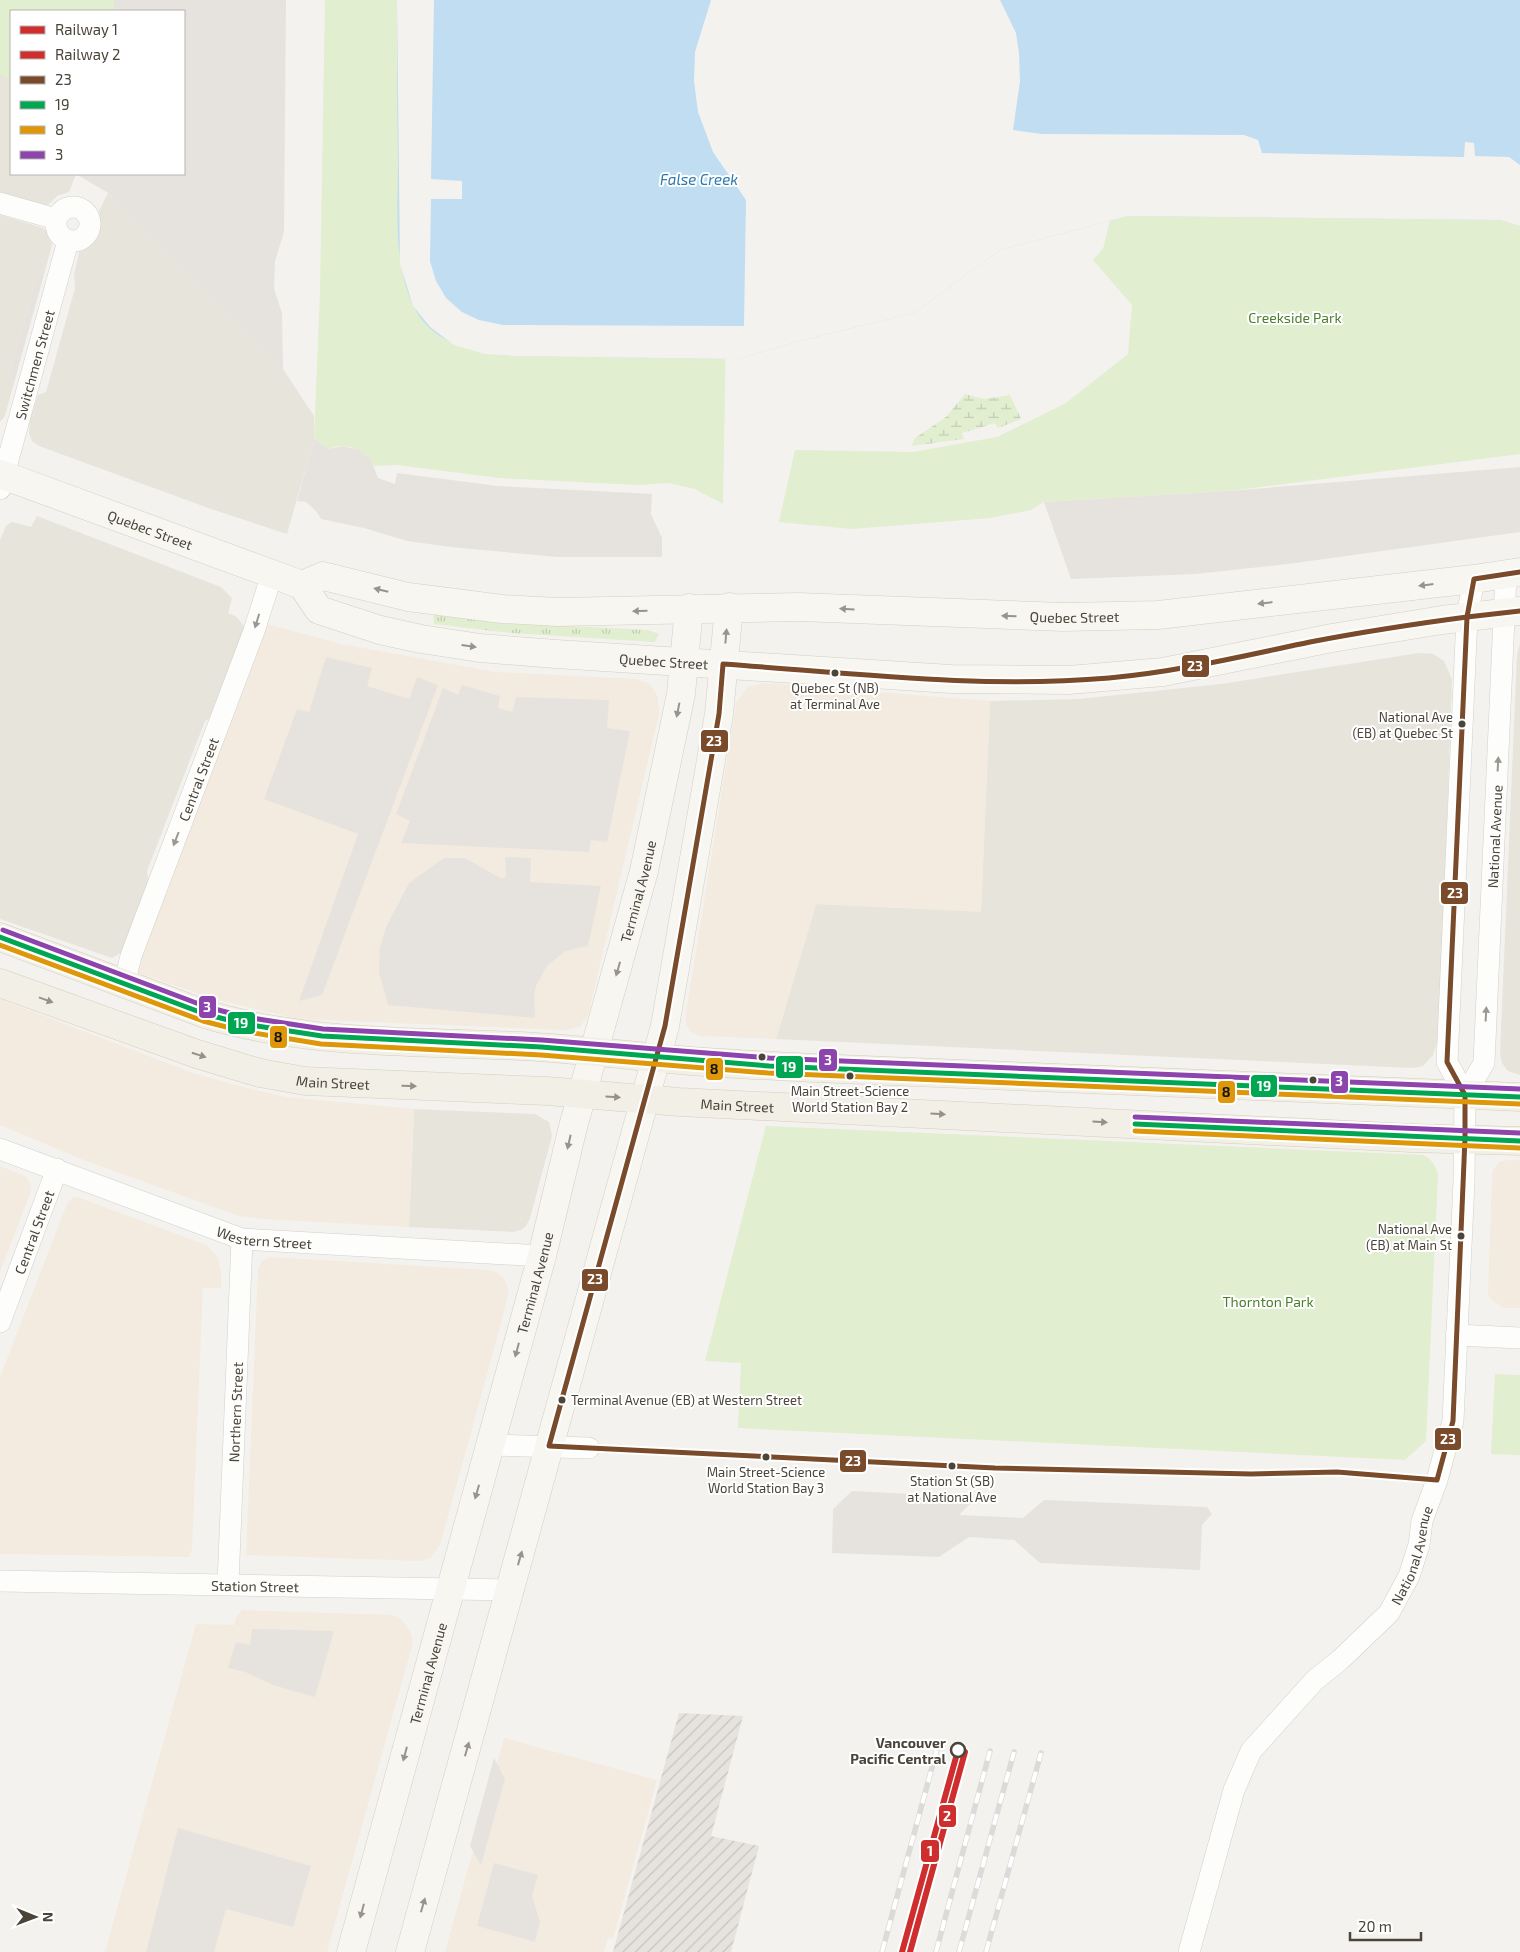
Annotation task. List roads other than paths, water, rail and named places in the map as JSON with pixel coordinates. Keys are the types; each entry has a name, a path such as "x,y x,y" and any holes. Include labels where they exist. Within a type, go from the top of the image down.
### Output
{"main road":[{"name":"Quebec Street","path":"1,479 302,585 319,610 380,630 421,639 480,648 951,679 1069,680 1163,672 1332,638 1512,612"},
{"name":"Quebec Street","path":"302,585 323,576 408,597 502,609 567,612 728,607 799,607 1063,618 1158,615 1513,573"},
{"path":"410,1952 665,1026 686,914 719,714 728,607"},
{"name":"Terminal Avenue","path":"351,1952 542,1256 582,1095 644,871 681,694 689,608"},
{"path":"0,937 204,1014 274,1032 348,1040 521,1046 656,1058 815,1068 1520,1097"},
{"name":"Main Street","path":"0,983 189,1052 260,1073 305,1080 360,1085 547,1091 644,1099 1392,1137 1520,1141"}],"street":[{"path":"0,203 56,219"},
{"path":"72,206 86,212 90,225 83,238 68,240 58,232 56,219 65,208 72,206"},
{"name":"Switchmen Street","path":"1,479 68,240"},
{"name":"National Avenue","path":"1465,1094 1484,1063 1513,573"},
{"name":"Central Street","path":"124,985 132,956 254,631 272,574"},
{"name":"National Avenue","path":"1189,1952 1234,1790 1251,1751 1315,1680 1340,1660 1389,1613 1409,1576 1418,1545 1422,1521 1437,1480 1453,1421 1466,1138 1465,1094 1447,1062 1467,617 1474,579"},
{"name":"Western Street","path":"0,1149 242,1239 542,1256"},
{"name":"Central Street","path":"0,1322 57,1169"},
{"name":"Northern Street","path":"228,1584 242,1239"},
{"path":"1456,1335 1520,1338"},
{"path":"490,1445 589,1448"},
{"name":"Station Street","path":"0,1581 511,1590"}],"water":[{"name":"False Creek","path":"397,0 1520,0 1520,226 1500,220 1128,216 1000,250 914,313 803,340 738,359 512,356 483,352 455,344 431,329 413,305 402,271 397,217"}],"railway":[{"path":"882,1952 937,1749"},
{"path":"936,1952 990,1751"},
{"path":"959,1952 1014,1752"},
{"path":"986,1952 1041,1753"}],"rail line":[{"name":"1","path":"902,1952 958,1750"},
{"name":"2","path":"910,1952 965,1752"}],"place":[{"name":"Quebec St (NB) at Terminal Ave","path":"835,673"},
{"name":"National Ave (EB) at Quebec St","path":"1462,724"},
{"name":"Main Street-Science World Station Bay 2","path":"850,1076"},
{"name":"National Ave (EB) at Main St","path":"1461,1236"},
{"name":"Terminal Avenue (EB) at Western Street","path":"562,1400"},
{"name":"Main Street-Science World Station Bay 3","path":"766,1457"},
{"name":"Station St (SB) at National Ave","path":"952,1466"},
{"name":"Vancouver Pacific Central","path":"958,1750"}],"park label":[{"name":"Creekside Park","path":"1295,317"},
{"name":"Thornton Park","path":"1268,1301"}]}
